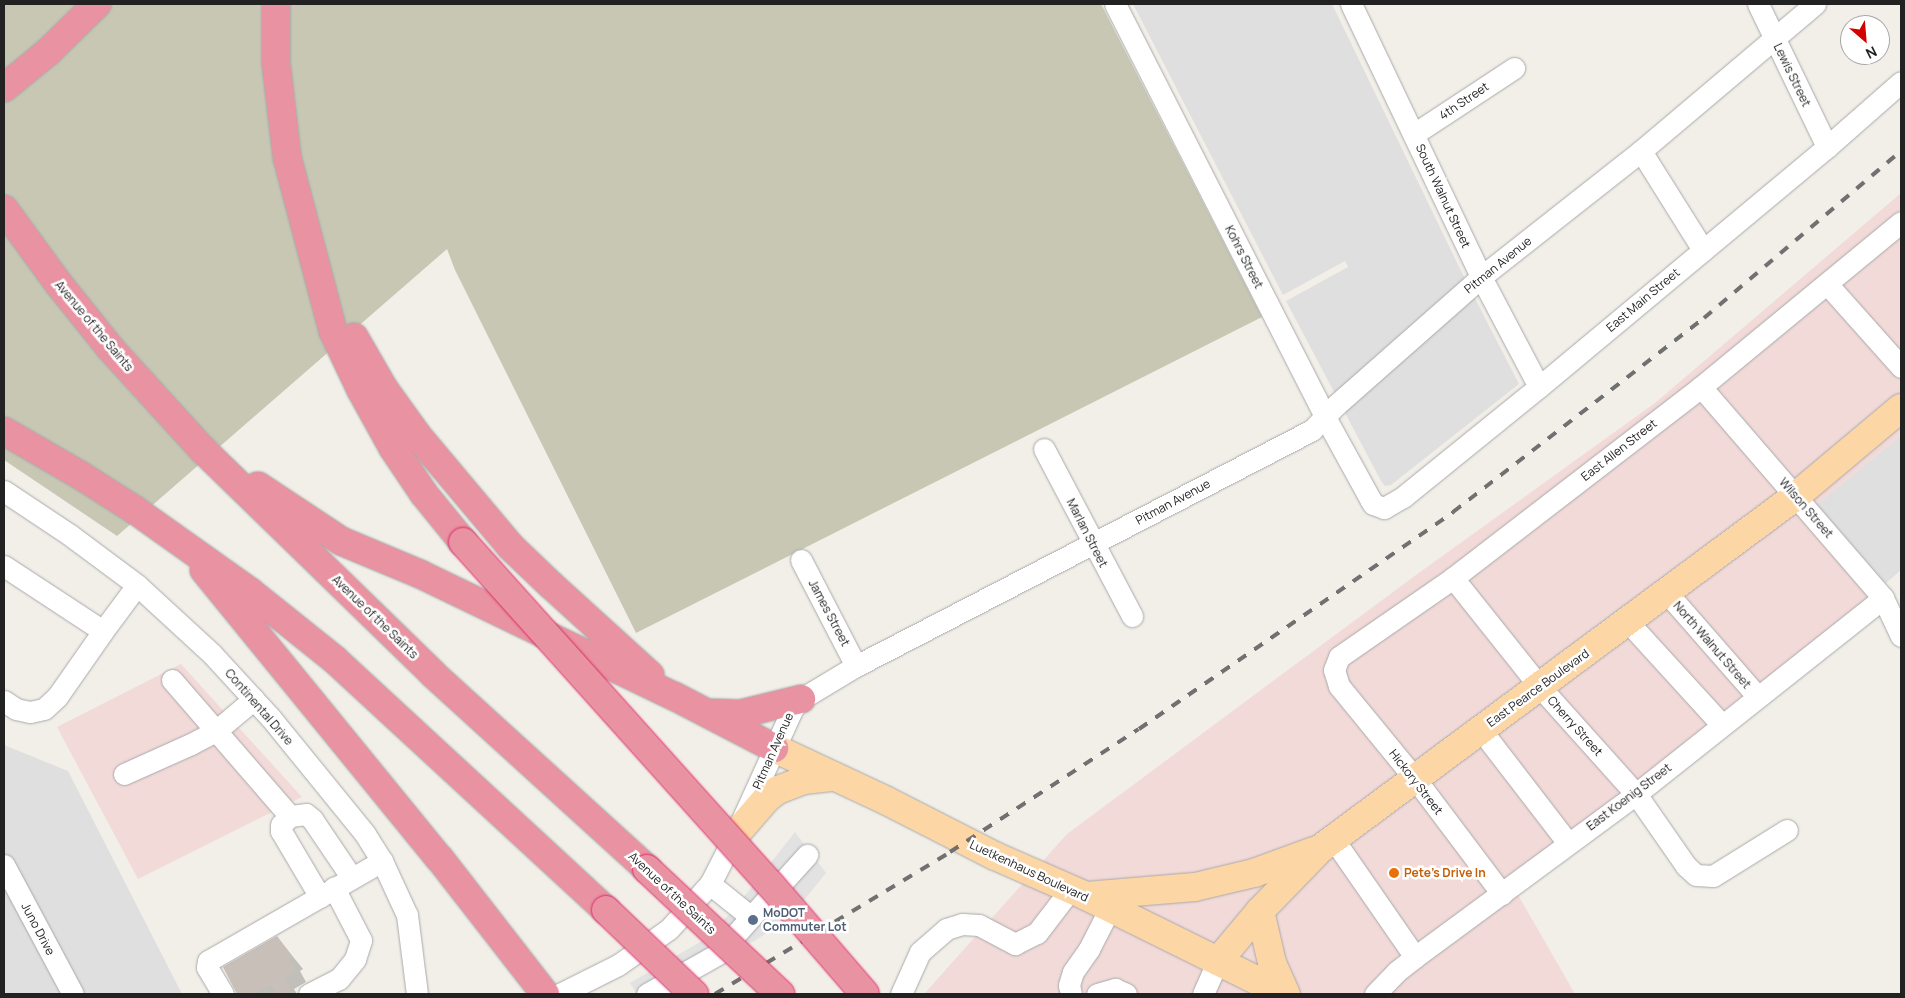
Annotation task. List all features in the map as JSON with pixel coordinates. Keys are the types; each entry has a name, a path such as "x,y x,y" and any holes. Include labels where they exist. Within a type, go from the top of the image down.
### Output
{"highway":[{"path":"4,88 48,52 97,4"},
{"path":"276,4 276,63 287,158 313,261 333,331 361,390 393,448 424,494 462,542 744,854 865,994"},
{"name":"Avenue of the Saints","path":"4,209 58,283 110,348 202,449 434,674 648,869 780,994"},
{"path":"313,261 384,389 442,465 517,552 674,696"},
{"path":"4,431 80,475 179,540 249,591 335,660 606,910 694,994"},
{"path":"202,449 341,541 420,574 674,696 774,748"},
{"path":"179,540 440,859 545,994"},
{"path":"706,713 740,714 801,699"}],"main road":[{"name":"East Pearce Boulevard","path":"1218,961 1260,911 1327,844 1416,780 1796,496 1901,408"},
{"name":"Luetkenhaus Boulevard","path":"774,748 996,856 1110,908 1285,994"},
{"path":"735,835 767,798 778,790 804,780 834,777"},
{"path":"1078,893 1195,887 1254,873 1327,844"},
{"path":"1260,911 1272,963 1285,994"}],"street":[{"name":"Kohrs Street","path":"1115,4 1325,417 1370,499 1378,506"},
{"name":"South Walnut Street","path":"1351,4 1481,277 1539,387"},
{"name":"Lewis Street","path":"1758,4 1827,147"},
{"name":"Pitman Avenue","path":"560,994 618,965 669,929 710,884 735,835 793,708 801,699 856,666 1312,430 1336,405 1481,277 1641,151 1815,4"},
{"name":"4th Street","path":"1414,134 1514,68"},
{"name":"East Main Street","path":"1378,506 1391,505 1403,497 1539,387 1827,147 1901,82"},
{"path":"1641,151 1703,250"},
{"name":"East Allen Street","path":"1334,670 1339,657 1453,578 1701,387 1828,285 1901,222"},
{"path":"1828,285 1901,367"},
{"name":"Wilson Street","path":"1701,387 1883,598 1901,636"},
{"name":"Marlan Street","path":"1044,449 1132,616"},
{"name":"Continental Drive","path":"4,491 70,535 137,585 212,654 254,699 365,834 382,861 407,915 417,994"},
{"name":"James Street","path":"801,560 856,666"},
{"path":"4,566 103,631"},
{"name":"Cherry Street","path":"1453,578 1540,686 1636,794 1686,866 1696,875 1713,876 1787,830"},
{"path":"4,701 16,709 30,712 44,709 57,697 137,585"},
{"name":"North Walnut Street","path":"1667,593 1758,697"},
{"name":"East Koenig Street","path":"1375,994 1396,972 1415,957 1636,794 1883,598"},
{"path":"1628,622 1722,725"},
{"name":"Hickory Street","path":"1334,670 1339,686 1416,780 1502,894"},
{"path":"172,680 290,816"},
{"path":"124,774 191,744 217,730 254,699"},
{"path":"1481,730 1568,843"},
{"path":"309,994 339,978 355,959 361,940 335,888 312,819 306,814 290,816 282,825 281,831 335,888"},
{"path":"1327,844 1415,957"},
{"path":"647,994 718,954 807,855"},
{"path":"223,994 207,967 208,961 382,861"},
{"name":"Juno Drive","path":"4,865 68,992"},
{"path":"710,884 751,917"},
{"path":"901,994 920,952 946,930 962,924 979,925 1015,944 1037,933 1078,893"},
{"path":"1072,994 1069,986 1073,972 1089,949 1110,908"},
{"name":"East Pearce Boulevard","path":"1203,994 1218,961"},
{"path":"1097,994 1115,989 1126,994"}],"shaded area":[{"path":"4,4 1101,4 1262,317 636,633 455,270 447,249 117,536 4,460"},
{"path":"1133,4 1332,4 1463,275 1519,384 1391,485 1385,486 1381,481 1286,301 1348,267 1345,261 1283,295"},
{"path":"1901,193 1901,435 1816,505 1886,583 1843,619 1510,881 1575,994 924,994 1067,834 1416,575 1655,403"},
{"path":"1901,435 1901,570 1886,583 1816,505"},
{"path":"181,664 302,797 138,879 57,727"},
{"path":"4,745 68,771 182,994 4,994"},
{"name":"MoDOT Commuter Lot","path":"795,832 826,873 800,905 773,929 670,994 637,994 630,983 700,942 733,911"}],"building":[{"path":"277,936 293,957 289,959 296,971 284,978 293,994 276,994 271,985 253,994 237,994 223,967"}],"railway":[{"path":"715,994 950,852 1139,729 1453,512 1704,318 1901,151"}],"place":[{"name":"Pete's Drive In","path":"1394,873"},
{"name":"MoDOT Commuter Lot","path":"753,920"}]}
